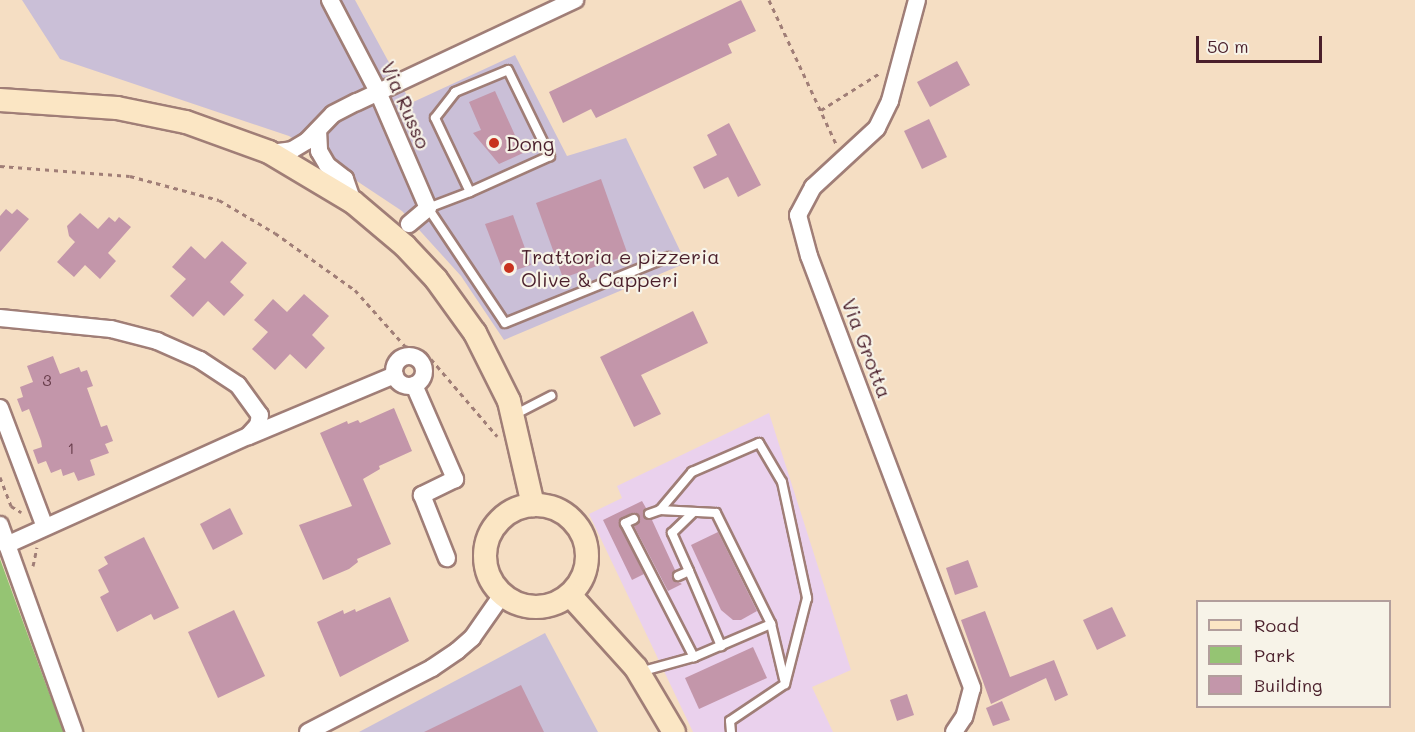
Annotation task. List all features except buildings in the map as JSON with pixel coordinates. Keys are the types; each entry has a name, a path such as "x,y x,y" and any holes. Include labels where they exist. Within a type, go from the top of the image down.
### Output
{"main road":[{"path":"0,100 153,113 229,134 271,153 353,202 405,246 459,308 495,370 516,424 533,505"},
{"path":"533,505 556,508 581,531 587,565 570,595 536,608 502,595 486,566 491,532 502,518 533,505"},
{"path":"570,595 639,672 674,732"}],"street":[{"name":"Via Russo","path":"330,0 378,92 428,208"},
{"path":"271,153 292,150 318,130 333,114 575,0"},
{"name":"Via Grotta","path":"917,0 890,100 877,128 813,187 798,214 809,256 972,688 964,717 954,732"},
{"path":"318,130 319,151 327,165 345,179 353,202"},
{"path":"409,224 428,208"},
{"path":"0,318 111,328 157,341 200,360 238,385 252,400 260,415 258,425 248,436"},
{"path":"7,545 248,436 395,375 400,360 409,357 418,359 424,372 414,385"},
{"path":"395,375 403,385 414,385"},
{"path":"414,385 455,479 422,495 447,558"},
{"path":"0,408 39,530"},
{"path":"0,525 74,732"},
{"path":"308,732 449,657 472,638 502,595"}],"lane":[{"path":"470,192 435,118 455,92 508,70 550,156 470,192 428,208 505,323 668,257"},
{"path":"516,424 551,396"},
{"path":"660,510 692,472 759,443 782,482 807,598 785,682 730,722 731,732"},
{"path":"649,514 660,510 716,513 771,624 785,682"},
{"path":"694,512 672,533 721,646"},
{"path":"634,519 625,523 661,585 694,657"},
{"path":"678,576 689,571"},
{"path":"639,672 694,657 771,624"}],"path":[{"path":"769,0 843,159"},
{"path":"821,111 901,60"},
{"path":"0,166 130,176 219,200 275,233 355,290 405,346 425,352 498,438 516,424"},
{"path":"0,477 11,506 24,513 39,530 38,553 33,568"}],"shaded area":[{"path":"22,0 355,0 411,103 515,55 567,156 626,138 686,263 504,340 461,276 402,211 289,136 60,59"},
{"path":"769,413 851,670 812,687 833,732 693,732 589,514 622,498 617,486"},
{"path":"545,633 598,732 359,732"}],"green space":[{"path":"0,559 45,682 64,732 0,732"}],"place":[{"name":"Dong","path":"494,143"},
{"name":"Trattoria e pizzeria Olive & Capperi","path":"509,268"}]}
